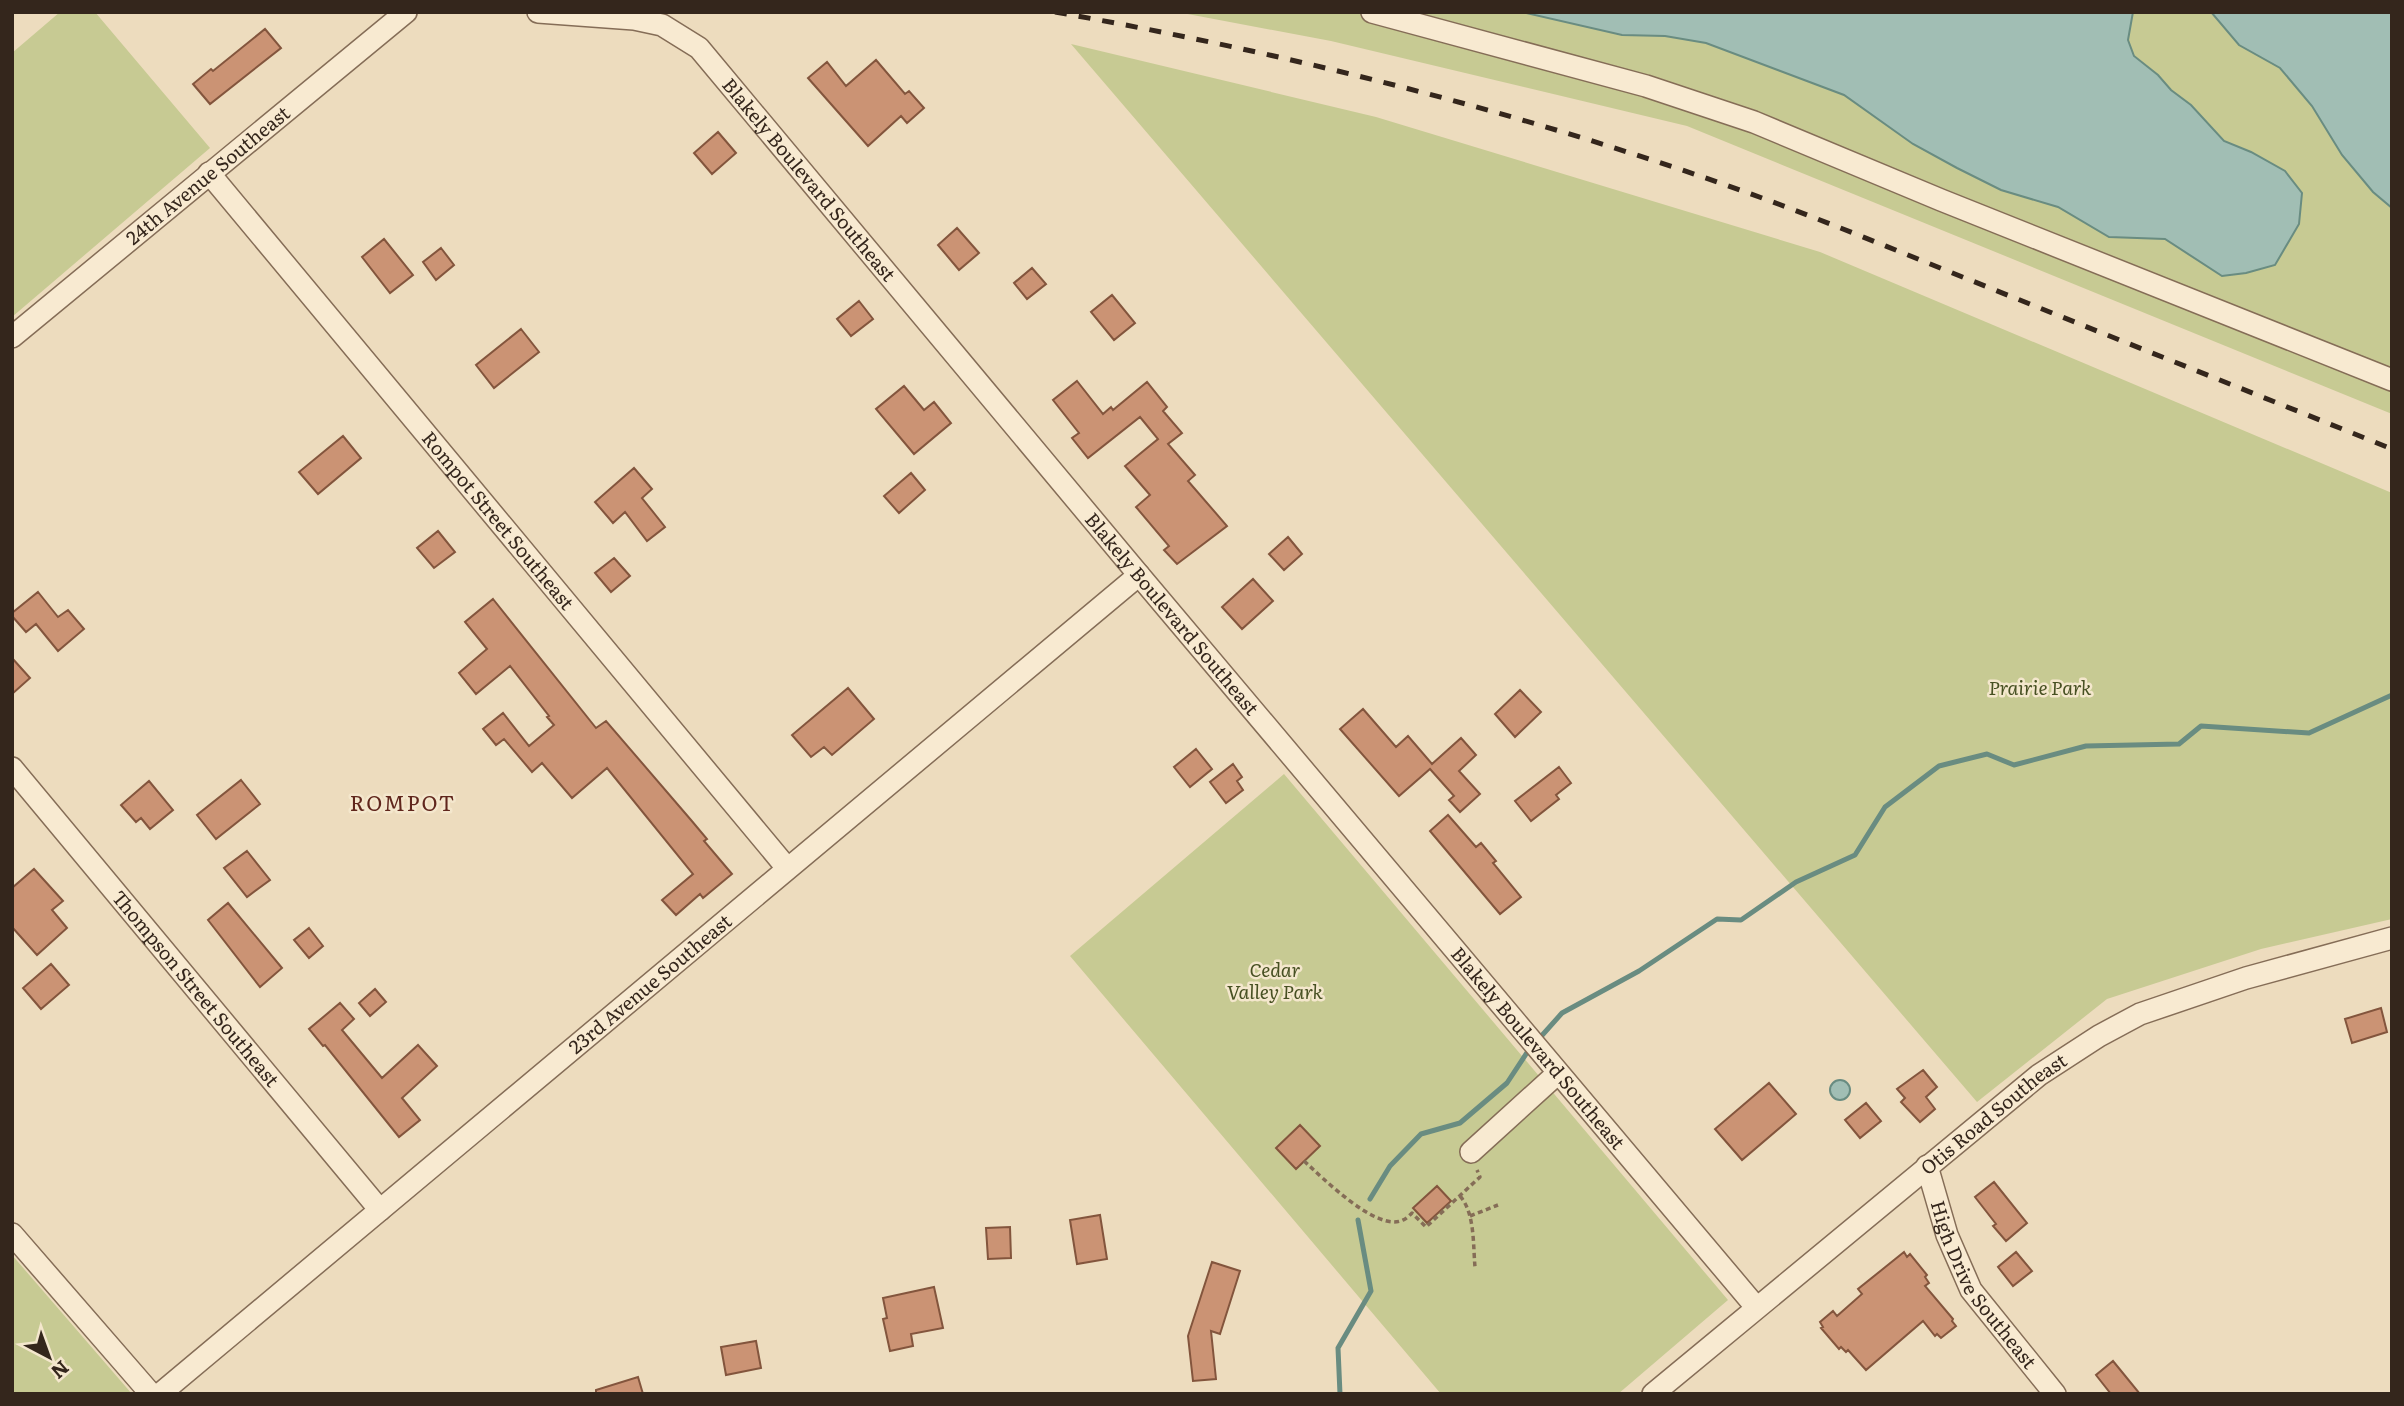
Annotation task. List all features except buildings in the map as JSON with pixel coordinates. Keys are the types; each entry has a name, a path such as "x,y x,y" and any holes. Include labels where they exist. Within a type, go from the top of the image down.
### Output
{"street":[{"name":"24th Avenue Southeast","path":"12,337 405,12"},
{"name":"Blakely Boulevard Southeast","path":"538,12 634,19 662,25 699,48 1756,1307"},
{"path":"1372,12 1646,86 1754,122 1941,200 2392,380"},
{"name":"Rompot Street Southeast","path":"209,173 787,868"},
{"name":"23rd Avenue Southeast","path":"160,1394 1139,575"},
{"name":"Thompson Street Southeast","path":"12,768 380,1210"},
{"name":"Otis Road Southeast","path":"1653,1394 2039,1075 2140,1014 2246,978 2392,938"},
{"path":"1471,1152 1556,1069"},
{"name":"High Drive Southeast","path":"1927,1166 1947,1235 1971,1290 2055,1394"},
{"path":"12,1234 151,1394"}],"path":[{"path":"1304,1161 1349,1202 1385,1221 1402,1221 1412,1213 1426,1227 1480,1177 1471,1152"},
{"path":"1460,1196 1466,1203 1469,1216 1475,1267"},
{"path":"1469,1216 1498,1205"}],"green space":[{"path":"60,12 95,12 210,148 12,317 12,53"},
{"path":"1177,12 2211,12 2239,45 2280,68 2312,106 2342,155 2373,192 2392,208 2392,414 1687,126 1331,41"},
{"name":"Prairie Park","path":"1071,44 1376,117 1820,252 2392,493 2392,919 2261,949 2107,999 1977,1102"},
{"name":"Cedar Valley Park","path":"1284,774 1728,1300 1618,1394 1441,1394 1070,956"},
{"path":"12,1255 132,1394 12,1394"}],"water":[{"path":"1522,12 2133,12 2128,40 2134,56 2191,105 2224,141 2285,171 2302,193 2299,224 2275,265 2222,276 2165,239 2109,237 2058,207 2001,190 1913,144 1844,95 1706,43 1665,36 1622,35"},
{"path":"2211,12 2392,12 2392,208 2373,192 2342,155 2312,106 2280,68 2239,45"},
{"path":"1840,1080 1847,1083 1850,1090 1847,1097 1840,1100 1833,1097 1830,1090 1833,1083"}],"waterway":[{"path":"1537,1041 1562,1013 1639,971 1717,919 1741,920 1796,882 1855,855 1885,807 1939,766 1987,754 2014,765 2086,746 2179,744 2201,726 2309,733 2392,695"},
{"path":"1370,1199 1390,1166 1421,1134 1460,1123 1507,1083 1530,1048"},
{"path":"1340,1394 1338,1348 1371,1291 1358,1220"}],"railway":[{"path":"1055,12 1229,46 1401,87 1656,161 1834,225 2392,449"}],"district":[{"name":"ROMPOT","path":"403,804"}]}
